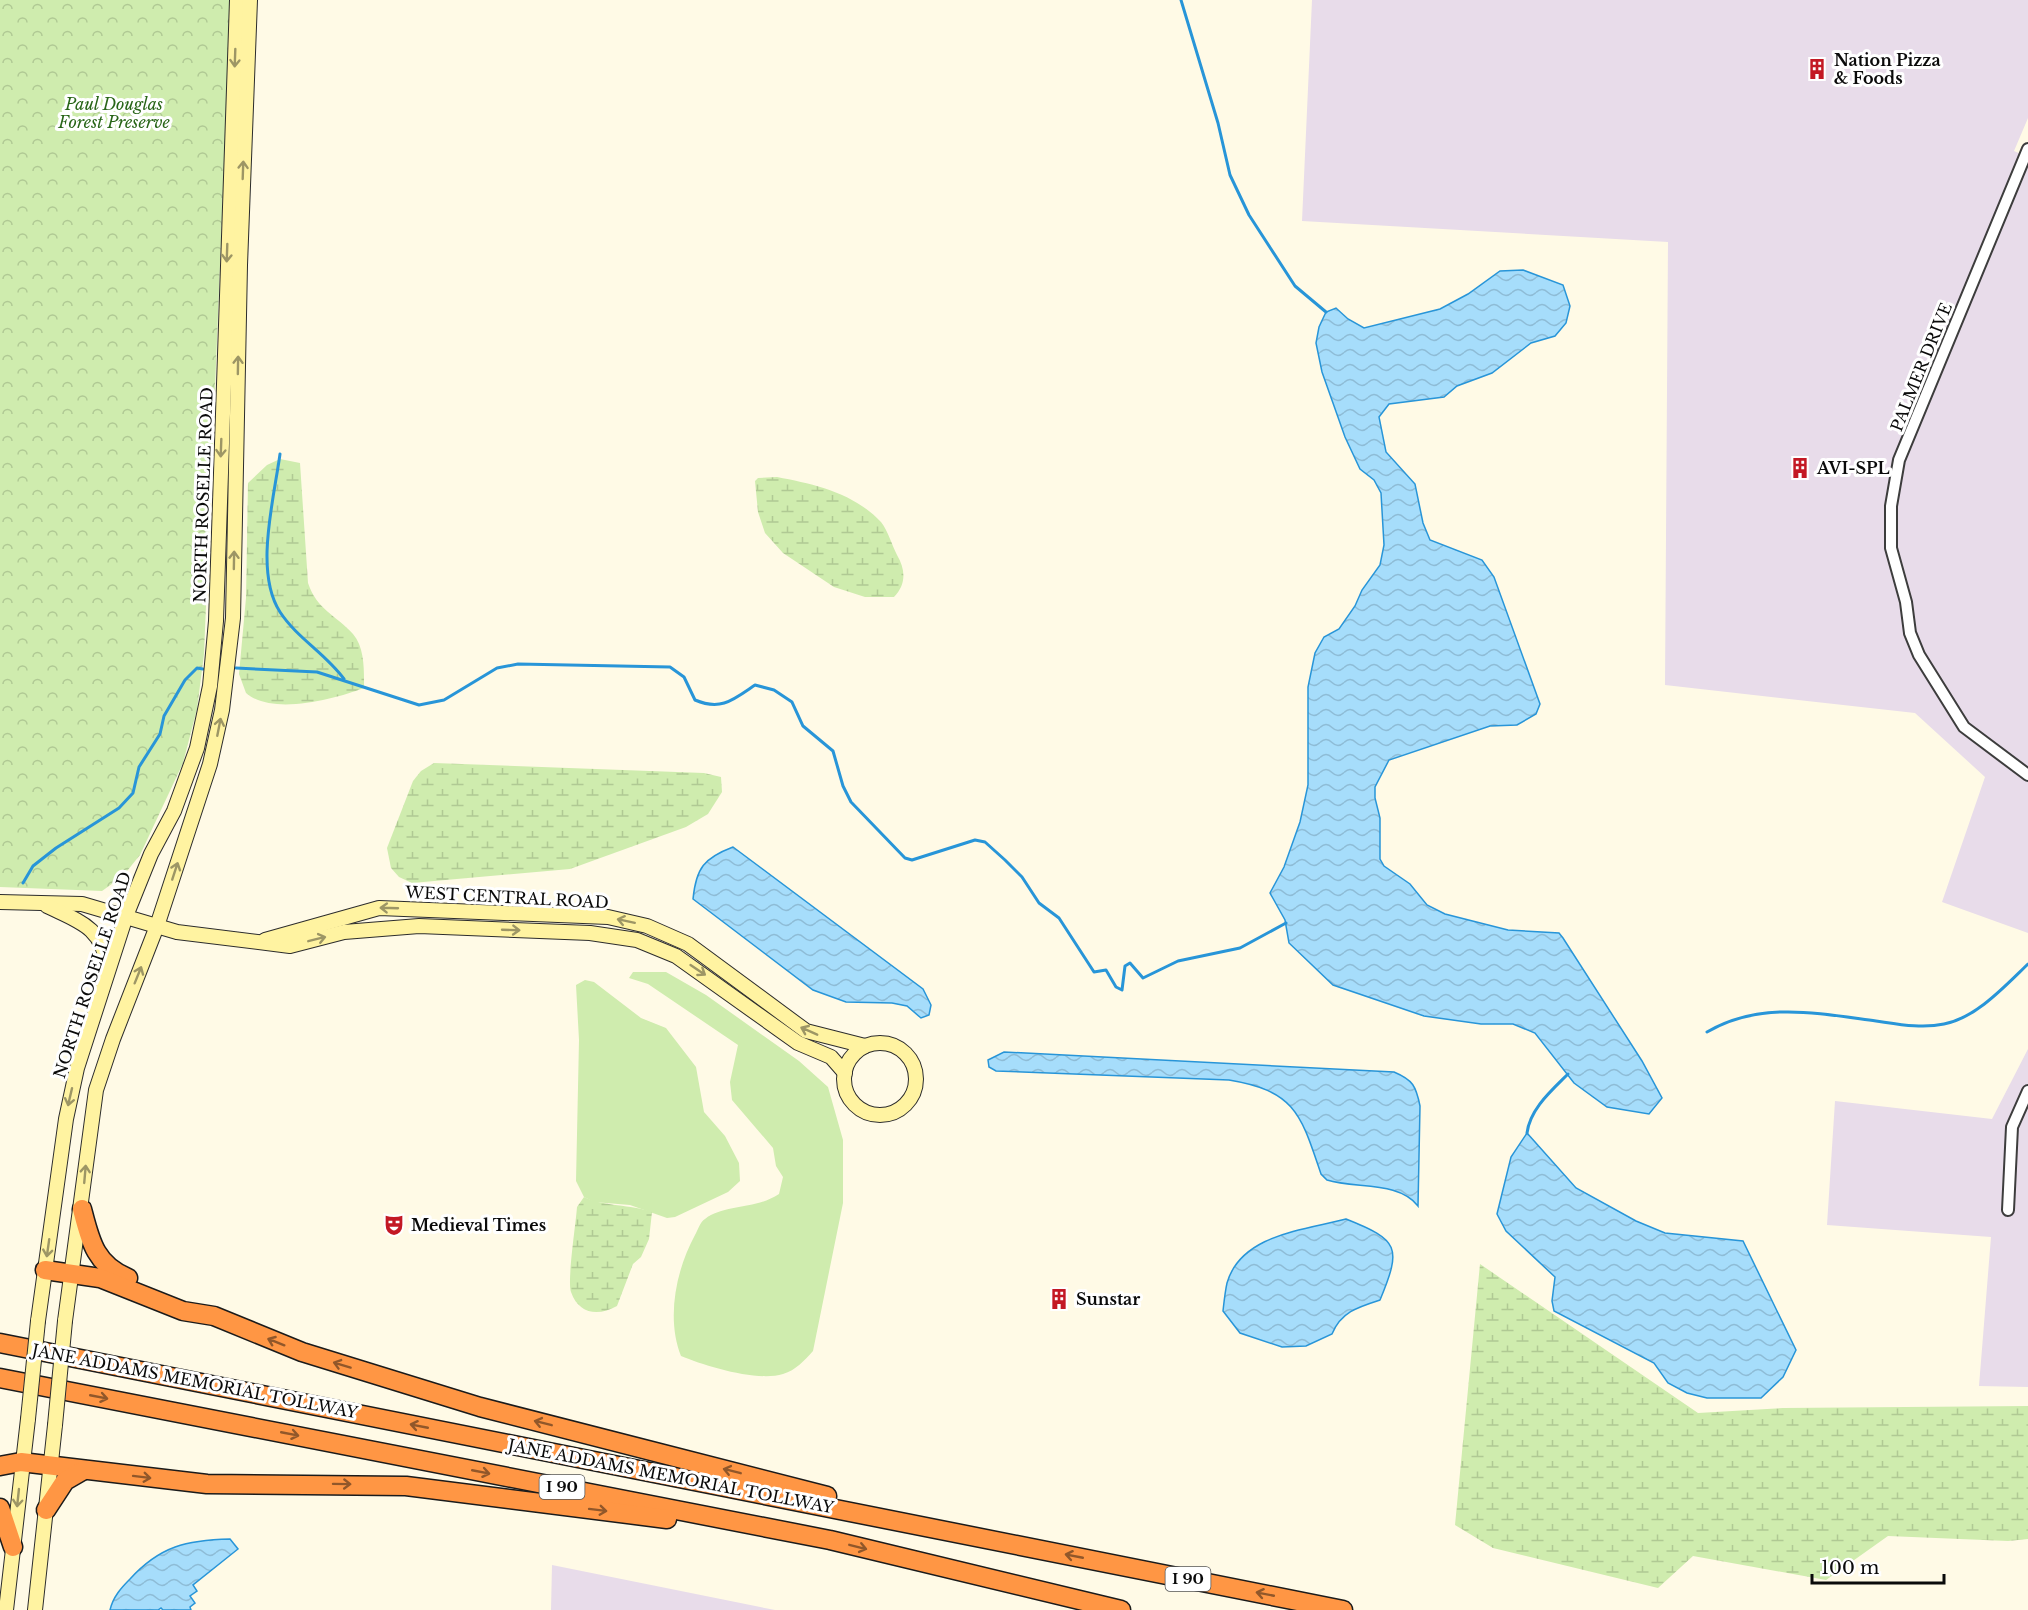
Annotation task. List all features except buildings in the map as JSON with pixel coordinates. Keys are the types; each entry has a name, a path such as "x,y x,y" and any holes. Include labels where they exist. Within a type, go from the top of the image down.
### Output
{"highway":[{"path":"82,1209 94,1252 110,1270 196,1303 214,1316"},
{"path":"45,1270 100,1278 183,1311 214,1316 302,1352 480,1407 1032,1548"},
{"name":"JANE ADDAMS MEMORIAL TOLLWAY","path":"0,1343 1343,1610"},
{"name":"JANE ADDAMS MEMORIAL TOLLWAY","path":"0,1378 830,1540 1121,1610"},
{"path":"0,1466 21,1462 231,1486 308,1484 406,1486 830,1540"},
{"path":"46,1510 65,1481 84,1470"},
{"path":"0,1508 12,1547"}],"main road":[{"name":"NORTH ROSELLE ROAD","path":"6,1610 38,1321 66,1119 77,1068 126,916 151,854 183,789 197,748 210,686 216,621 237,0"},
{"name":"NORTH ROSELLE ROAD","path":"35,1610 65,1321 82,1209 90,1127 99,1078 157,926 210,764 222,710 232,627 240,265 250,0"},
{"name":"WEST CENTRAL ROAD","path":"0,902 82,904 177,932 290,946 344,932 419,926 590,933 637,940 676,956 798,1043 831,1057 844,1073"},
{"path":"42,904 80,922 96,934 105,948 108,972"},
{"name":"WEST CENTRAL ROAD","path":"260,941 379,908 608,917 656,930 688,944 719,964 783,1016 806,1031 865,1046"},
{"path":"419,909 419,926"},
{"path":"540,931 541,915"},
{"path":"648,945 656,930"},
{"path":"884,1043 901,1050 908,1056 913,1064 916,1083 908,1101 901,1108 887,1114 863,1110 850,1099 844,1082 844,1073 855,1053 865,1046 884,1043"}],"street":[{"name":"PALMER DRIVE","path":"2028,149 1899,460 1891,506 1891,548 1906,602 1910,633 1919,655 1964,727 2028,775"},
{"path":"2008,1210 2012,1126 2028,1091"}],"shaded area":[{"path":"1312,0 2028,0 2028,118 2014,151 2028,157 2028,933 1942,902 1985,777 1915,713 1665,685 1668,242 1302,221"},
{"path":"2028,1049 2028,1387 1979,1386 1991,1237 1827,1225 1835,1101 1992,1119"},
{"path":"552,1565 775,1610 551,1610"}],"green space":[{"name":"Paul Douglas Forest Preserve","path":"0,0 231,0 204,654 197,709 183,763 140,855 123,876 102,891 0,887"},
{"path":"280,459 300,463 308,583 316,600 353,634 360,646 363,660 364,688 337,697 304,703 271,703 257,700 246,693 239,674 246,598 248,483 267,465"},
{"path":"777,477 833,491 859,504 881,522 903,572 903,582 894,597 865,597 834,587 783,553 765,533 758,512 755,481 758,478"},
{"path":"434,763 704,773 721,777 722,792 708,814 686,827 570,869 412,883 399,877 391,868 387,848 413,781 421,771"},
{"path":"633,972 666,972 706,995 799,1061 828,1087 843,1140 843,1203 813,1351 800,1365 783,1374 759,1376 746,1374 717,1368 681,1356 674,1326 675,1294 688,1249 700,1224 713,1214 760,1203 779,1194 783,1177 776,1166 773,1148 732,1100 730,1082 738,1045 648,984 629,978"},
{"path":"585,980 594,982 641,1018 666,1028 696,1067 704,1112 725,1136 739,1163 740,1181 728,1192 675,1217 667,1218 630,1205 594,1202 584,1197 576,1181 579,1040 576,985"},
{"path":"584,1197 652,1212 649,1239 641,1257 633,1264 617,1306 597,1312 584,1309 579,1305 570,1286 577,1207"},
{"path":"1480,1264 1698,1413 1783,1408 2028,1406 2028,1539 2008,1541 1888,1536 1826,1580 1693,1556 1658,1588 1493,1548 1455,1525"}],"water":[{"path":"1523,270 1563,285 1570,306 1566,323 1555,336 1531,343 1492,373 1457,386 1444,397 1389,404 1379,417 1386,452 1415,484 1423,523 1430,540 1482,560 1494,577 1540,704 1536,714 1517,725 1490,726 1389,760 1375,787 1380,818 1380,859 1384,866 1410,884 1427,905 1445,914 1508,930 1559,933 1642,1061 1662,1098 1649,1114 1607,1107 1574,1083 1535,1033 1513,1024 1481,1024 1424,1016 1333,985 1289,943 1285,920 1270,893 1284,867 1300,822 1308,785 1308,687 1315,653 1324,637 1339,629 1355,606 1362,590 1380,565 1384,545 1381,493 1374,480 1360,469 1345,437 1322,372 1316,343 1319,327 1326,312 1336,308 1348,319 1364,328 1440,309 1468,294 1500,271"},
{"path":"733,847 923,989 931,1005 929,1015 921,1018 907,1006 892,1003 846,1002 813,990 693,899 696,879 703,866 715,855"},
{"path":"1004,1052 1394,1072 1413,1084 1420,1106 1418,1206 1410,1198 1389,1189 1327,1180 1321,1174 1301,1121 1293,1109 1269,1091 1229,1080 996,1071 989,1067 988,1060"},
{"path":"1527,1133 1576,1188 1636,1221 1665,1233 1743,1241 1796,1350 1783,1377 1761,1398 1707,1398 1687,1393 1668,1383 1654,1363 1554,1311 1552,1301 1555,1277 1506,1231 1497,1214 1511,1157"},
{"path":"1346,1219 1377,1233 1386,1240 1391,1248 1393,1257 1391,1268 1380,1300 1351,1311 1340,1320 1332,1334 1306,1346 1282,1347 1240,1333 1223,1311 1227,1283 1234,1267 1246,1254 1276,1237"},
{"path":"230,1539 238,1549 193,1585 197,1591 190,1596 195,1603 190,1607 191,1610 163,1610 161,1608 158,1610 110,1610 115,1597 124,1586 141,1568 163,1552 187,1543"}],"waterway":[{"path":"1181,0 1218,123 1230,175 1249,215 1295,286 1326,312"},
{"path":"280,454 268,535 268,577 272,596 287,621 344,679"},
{"path":"236,668 317,672 419,705 444,700 497,668 518,664 670,667 684,677 695,700 712,704 720,704 733,699 755,685 774,690 792,702 803,726 833,751 843,786 851,802 905,858 912,860 975,840 985,842 1022,877 1039,903 1059,918 1094,972 1106,970 1116,987 1122,990 1125,966 1130,963 1143,978 1178,961 1240,948 1286,923"},
{"path":"23,883 33,866 56,848 119,808 133,793 139,767 160,734 164,716 185,680 197,668 203,669"},
{"path":"1707,1032 1727,1022 1747,1016 1789,1012 1832,1015 1910,1026 1944,1024 1956,1021 1979,1008 2028,964"},
{"path":"1527,1133 1537,1108 1568,1074"}],"place":[{"name":"Nation Pizza & Foods","path":"1817,69"},
{"name":"AVI-SPL","path":"1800,468"},
{"name":"Medieval Times","path":"394,1225"},
{"name":"Sunstar","path":"1059,1299"}]}
